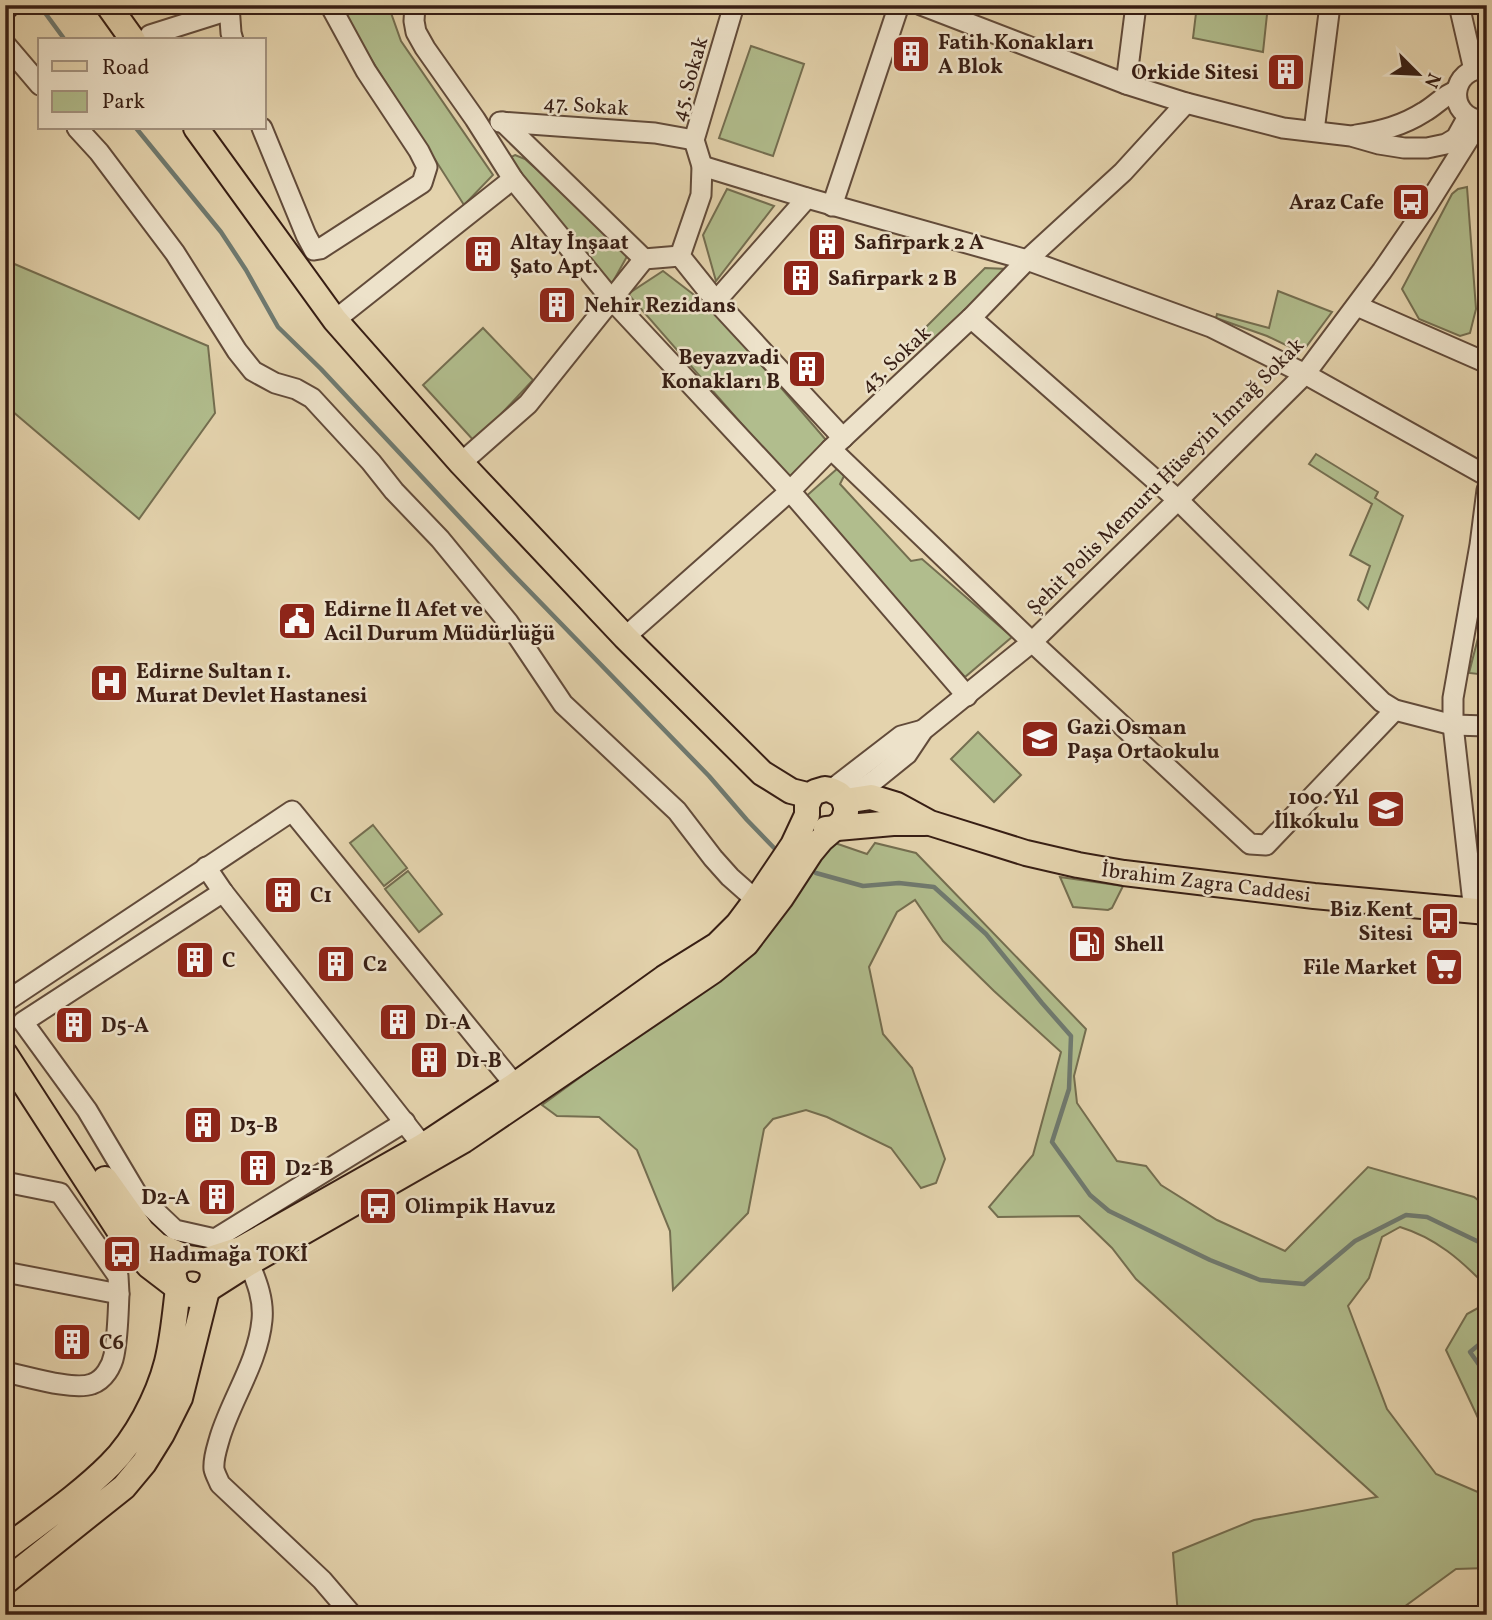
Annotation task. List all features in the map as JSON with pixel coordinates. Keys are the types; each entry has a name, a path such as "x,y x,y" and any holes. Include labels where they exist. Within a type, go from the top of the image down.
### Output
{"main road":[{"path":"108,5 142,37"},
{"path":"197,130 335,320 461,463 625,637 762,773 791,791 824,800"},
{"name":"İbrahim Zagra Caddesi","path":"824,800 871,797 897,806 930,823 1026,853 1089,867 1328,897 1481,912"},
{"path":"5,1054 131,1246 149,1266 183,1292 199,1294 427,1153 515,1085 664,978 717,944 738,924 756,900 824,800"},
{"path":"824,800 810,821 818,827 834,828"},
{"name":"İbrahim Zagra Caddesi","path":"834,828 930,823"},
{"path":"5,1549 90,1483 125,1447 155,1396 167,1362 178,1288 174,1280 175,1270 180,1263 242,1249 427,1153 464,1140 713,971 746,944 811,852 834,828"},
{"path":"5,1034 142,1231 157,1245 196,1259 212,1272 180,1398 144,1463 124,1487 5,1582"}],"street":[{"path":"263,130 314,250 320,249 422,183 427,167 419,151 366,71 330,5"},
{"path":"415,5 416,32 425,48 513,179 612,300 790,491 967,696"},
{"name":"45. Sokak","path":"702,166 694,141 734,5"},
{"path":"832,206 899,5"},
{"path":"921,5 1126,84 1186,103 1283,128 1351,136 1404,148 1427,148 1446,144 1478,120 1459,106 1457,91 1462,78 1480,69 1459,5"},
{"path":"1126,84 1136,5"},
{"path":"1314,131 1330,5"},
{"path":"142,37 229,8 232,38"},
{"path":"5,44 38,83"},
{"path":"1351,136 1403,124 1457,91"},
{"name":"43. Sokak","path":"625,637 790,491 971,318 1027,260 1123,172 1186,103"},
{"name":"47. Sokak","path":"475,119 654,133 694,141"},
{"name":"Şehit Polis Memuru Hüseyin İmrağ Sokak","path":"824,800 901,736 923,730 1032,642 1305,374 1357,306 1428,204 1478,120"},
{"path":"503,122 644,259"},
{"path":"79,130 99,152 175,253 237,351 253,371 312,398 440,539 509,622 563,704 677,811 713,858 756,900"},
{"path":"680,256 701,195 702,166 832,206 1027,260 1211,327 1305,374 1487,476"},
{"path":"335,320 513,179"},
{"path":"716,301 807,198"},
{"path":"461,463 528,404 644,259 680,256"},
{"path":"680,256 837,444 1032,642 1250,845 1266,845 1395,709"},
{"path":"1357,306 1487,363"},
{"path":"971,318 1178,500 1382,702 1395,709 1453,724 1487,726"},
{"path":"1481,912 1453,724 1453,698 1487,492"},
{"path":"5,1002 292,811 515,1085"},
{"path":"206,867 427,1153"},
{"path":"223,892 23,1022 88,1110 137,1194 174,1230 215,1239 405,1122"},
{"path":"60,1193 84,1176"},
{"path":"5,1182 60,1193 118,1276 120,1294 114,1356 110,1368 102,1378 92,1384 74,1387 5,1372"},
{"path":"249,1263 262,1297 261,1329 243,1383 224,1424 215,1456 214,1471 220,1484 322,1580 352,1615"},
{"path":"5,1272 120,1294"}],"green space":[{"path":"340,5 390,5 401,41 493,175 464,205 341,12"},
{"path":"1197,5 1268,5 1263,52 1193,38"},
{"path":"751,46 804,64 773,156 719,138"},
{"path":"515,155 525,159 630,251 610,287 515,169 509,158"},
{"path":"1467,187 1476,309 1470,333 1460,336 1419,319 1402,289 1452,194"},
{"path":"727,189 774,206 716,281 703,235"},
{"path":"5,260 208,346 215,413 139,519 5,405"},
{"path":"985,268 1007,269 929,346 918,335"},
{"path":"663,271 715,311 826,440 789,478 628,294"},
{"path":"1278,291 1332,312 1306,347 1294,349 1267,336 1216,318 1217,314 1269,328"},
{"path":"483,328 533,380 475,442 423,385"},
{"path":"1316,454 1378,492 1375,498 1403,516 1368,609 1358,600 1370,566 1350,555 1372,504 1309,464"},
{"path":"838,468 844,476 840,484 911,561 922,559 1012,637 965,677 803,499"},
{"path":"1487,603 1487,675 1469,673"},
{"path":"978,732 1021,775 994,802 951,759"},
{"path":"373,825 407,868 384,886 350,843"},
{"path":"832,842 867,854 875,843 916,853 1086,1029 1074,1076 1077,1103 1117,1161 1146,1166 1161,1185 1217,1220 1285,1251 1368,1167 1474,1197 1487,1207 1487,1287 1447,1251 1425,1237 1400,1227 1382,1237 1369,1278 1348,1306 1387,1409 1436,1474 1487,1496 1487,1568 1456,1569 1393,1615 1178,1615 1173,1553 1254,1520 1377,1497 1136,1279 1112,1248 1079,1216 998,1217 989,1207 1033,1155 1061,1052 943,941 915,900 897,912 869,967 883,1034 912,1068 945,1159 936,1183 921,1188 891,1148 827,1117 806,1110 773,1119 764,1129 748,1213 673,1290 670,1231 637,1150 599,1117 557,1116 542,1105 750,954"},
{"path":"408,871 442,914 419,932 385,889"},
{"path":"1060,877 1123,886 1112,908 1108,910 1073,907"},
{"path":"1487,1303 1487,1437 1446,1350 1467,1314"}],"waterway":[{"path":"40,6 64,38"},
{"path":"138,130 221,232 278,327 709,776 778,852"},
{"path":"816,873 863,886 899,883 934,887 986,934 1071,1036 1069,1089 1052,1142 1090,1195 1109,1211 1210,1260 1260,1280 1304,1284 1355,1241 1406,1215 1427,1217 1481,1243 1487,1249"},
{"path":"1487,1338 1470,1352 1487,1376"}],"place":[{"name":"Fatih Konakları A Blok","path":"911,54"},
{"name":"Orkide Sitesi","path":"1286,72"},
{"name":"Araz Cafe","path":"1411,202"},
{"name":"Safirpark 2 A","path":"827,242"},
{"name":"Altay İnşaat Şato Apt.","path":"483,254"},
{"name":"Safirpark 2 B","path":"801,278"},
{"name":"Nehir Rezidans","path":"557,305"},
{"name":"Beyazvadi Konakları B","path":"807,369"},
{"name":"Edirne İl Afet ve Acil Durum Müdürlüğü","path":"297,621"},
{"name":"Edirne Sultan 1. Murat Devlet Hastanesi","path":"109,683"},
{"name":"Gazi Osman Paşa Ortaokulu","path":"1040,739"},
{"name":"100. Yıl İlkokulu","path":"1386,809"},
{"name":"C1","path":"283,895"},
{"name":"Biz Kent Sitesi","path":"1440,921"},
{"name":"Shell","path":"1087,944"},
{"name":"C","path":"195,960"},
{"name":"C2","path":"336,964"},
{"name":"File Market","path":"1444,967"},
{"name":"D1-A","path":"398,1022"},
{"name":"D5-A","path":"74,1025"},
{"name":"D1-B","path":"429,1060"},
{"name":"D3-B","path":"203,1125"},
{"name":"D2-B","path":"258,1168"},
{"name":"D2-A","path":"217,1197"},
{"name":"Olimpik Havuz","path":"378,1206"},
{"name":"Hadımağa TOKİ","path":"122,1254"},
{"name":"C6","path":"72,1342"}]}
